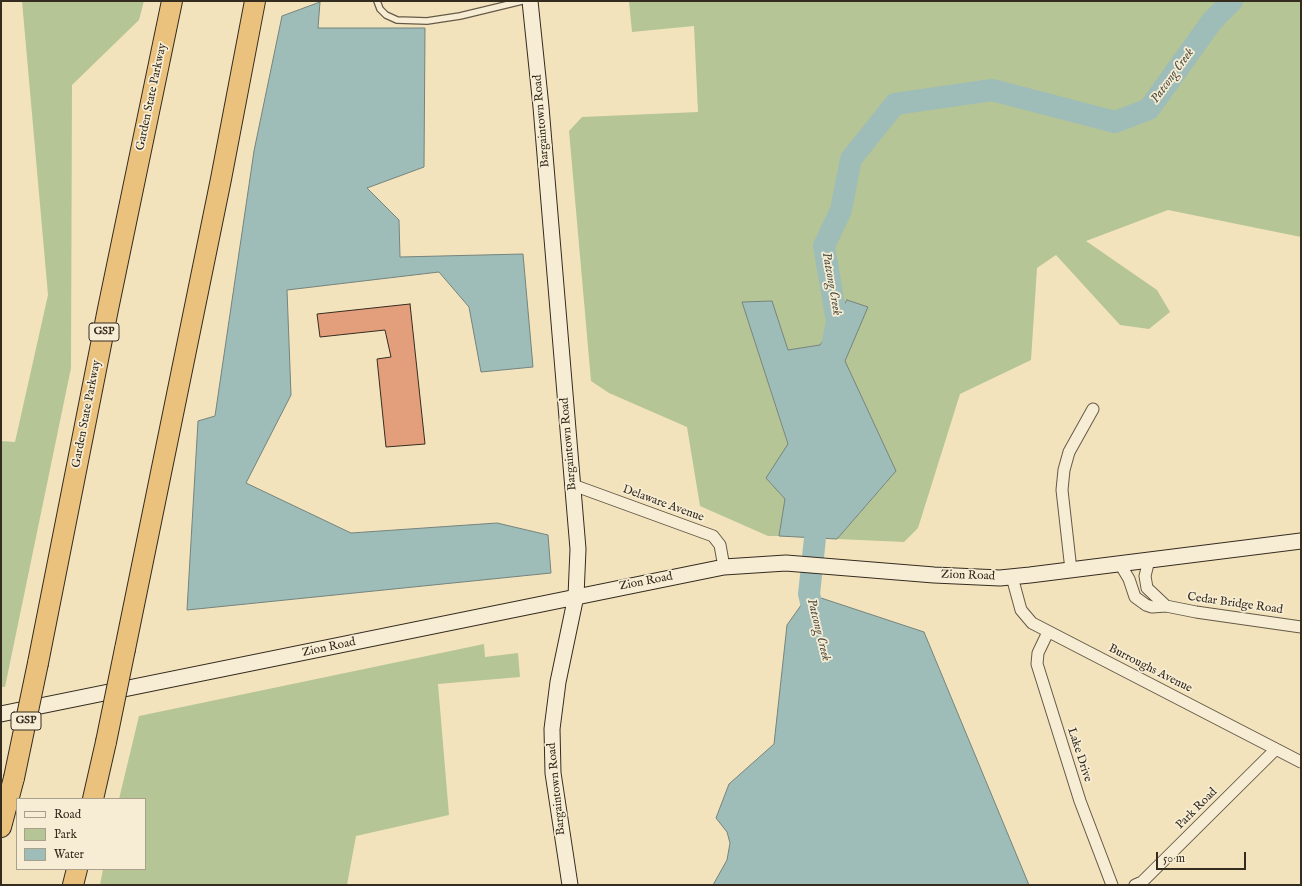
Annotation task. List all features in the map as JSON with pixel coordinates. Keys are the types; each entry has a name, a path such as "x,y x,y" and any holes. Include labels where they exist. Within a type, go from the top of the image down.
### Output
{"highway":[{"name":"Garden State Parkway","path":"1,827 14,778 38,663 110,301 172,1"},
{"path":"93,798 220,186 255,1"},
{"path":"73,885 78,870"}],"street":[{"name":"Bargaintown Road","path":"530,1 541,107 578,549 576,596 558,682 552,729 553,773 570,885"},
{"path":"1071,570 1062,490 1064,470 1069,452 1093,410"},
{"name":"Delaware Avenue","path":"573,485 713,536 720,545 724,567"},
{"name":"Zion Road","path":"1,714 724,567 767,563 800,564 964,577 1012,577 1301,541"},
{"path":"1149,560 1145,576 1147,588 1166,606"},
{"name":"Cedar Bridge Road","path":"1120,564 1129,579 1134,595 1138,600 1152,607 1166,606 1196,612 1301,627"},
{"name":"Burroughs Avenue","path":"1012,577 1022,613 1032,623 1301,762"},
{"name":"Lake Drive","path":"1048,632 1039,649 1038,664 1080,801 1112,885"},
{"name":"Park Road","path":"1135,885 1142,882 1276,749"}],"lane":[{"path":"377,1 380,9 386,15 397,20 427,21 460,16 522,1"}],"green space":[{"path":"22,1 144,1 139,20 72,85 71,368 5,687 1,687 1,441 15,442 48,295"},
{"path":"629,1 1301,1 1301,237 1168,210 1086,241 1157,290 1170,312 1149,329 1120,325 1056,255 1037,268 1031,360 960,394 918,528 904,542 837,539 896,471 845,361 867,307 847,300 820,345 788,350 772,301 742,302 788,445 766,478 785,499 779,536 768,536 700,506 687,427 609,393 591,381 569,131 582,117 698,112 694,26 632,32"},
{"path":"484,644 485,657 518,653 520,677 438,684 449,815 356,836 347,885 100,885 103,870 146,870 146,798 119,798 139,716"}],"water":[{"path":"320,2 318,28 425,28 424,167 367,188 399,220 400,257 523,254 533,367 481,372 469,307 439,272 287,290 291,395 246,483 351,533 497,523 548,535 551,573 187,610 198,421 215,416 254,151 282,16"},
{"path":"847,300 868,307 845,361 896,471 837,539 779,536 785,499 766,478 788,444 742,302 772,301 788,350 820,345"},
{"path":"809,594 924,632 1029,885 713,885 727,860 730,843 727,832 716,818 729,784 774,744 787,625"}],"building":[{"path":"410,304 425,444 386,447 377,359 391,357 385,330 320,337 317,314"}],"waterway":[{"name":"Patcong Creek","path":"832,346 837,322 824,246 841,210 851,159 895,104 992,90 1115,122 1149,109 1212,21 1232,1"},
{"name":"Patcong Creek","path":"816,623 809,594 816,529 829,514"}]}
